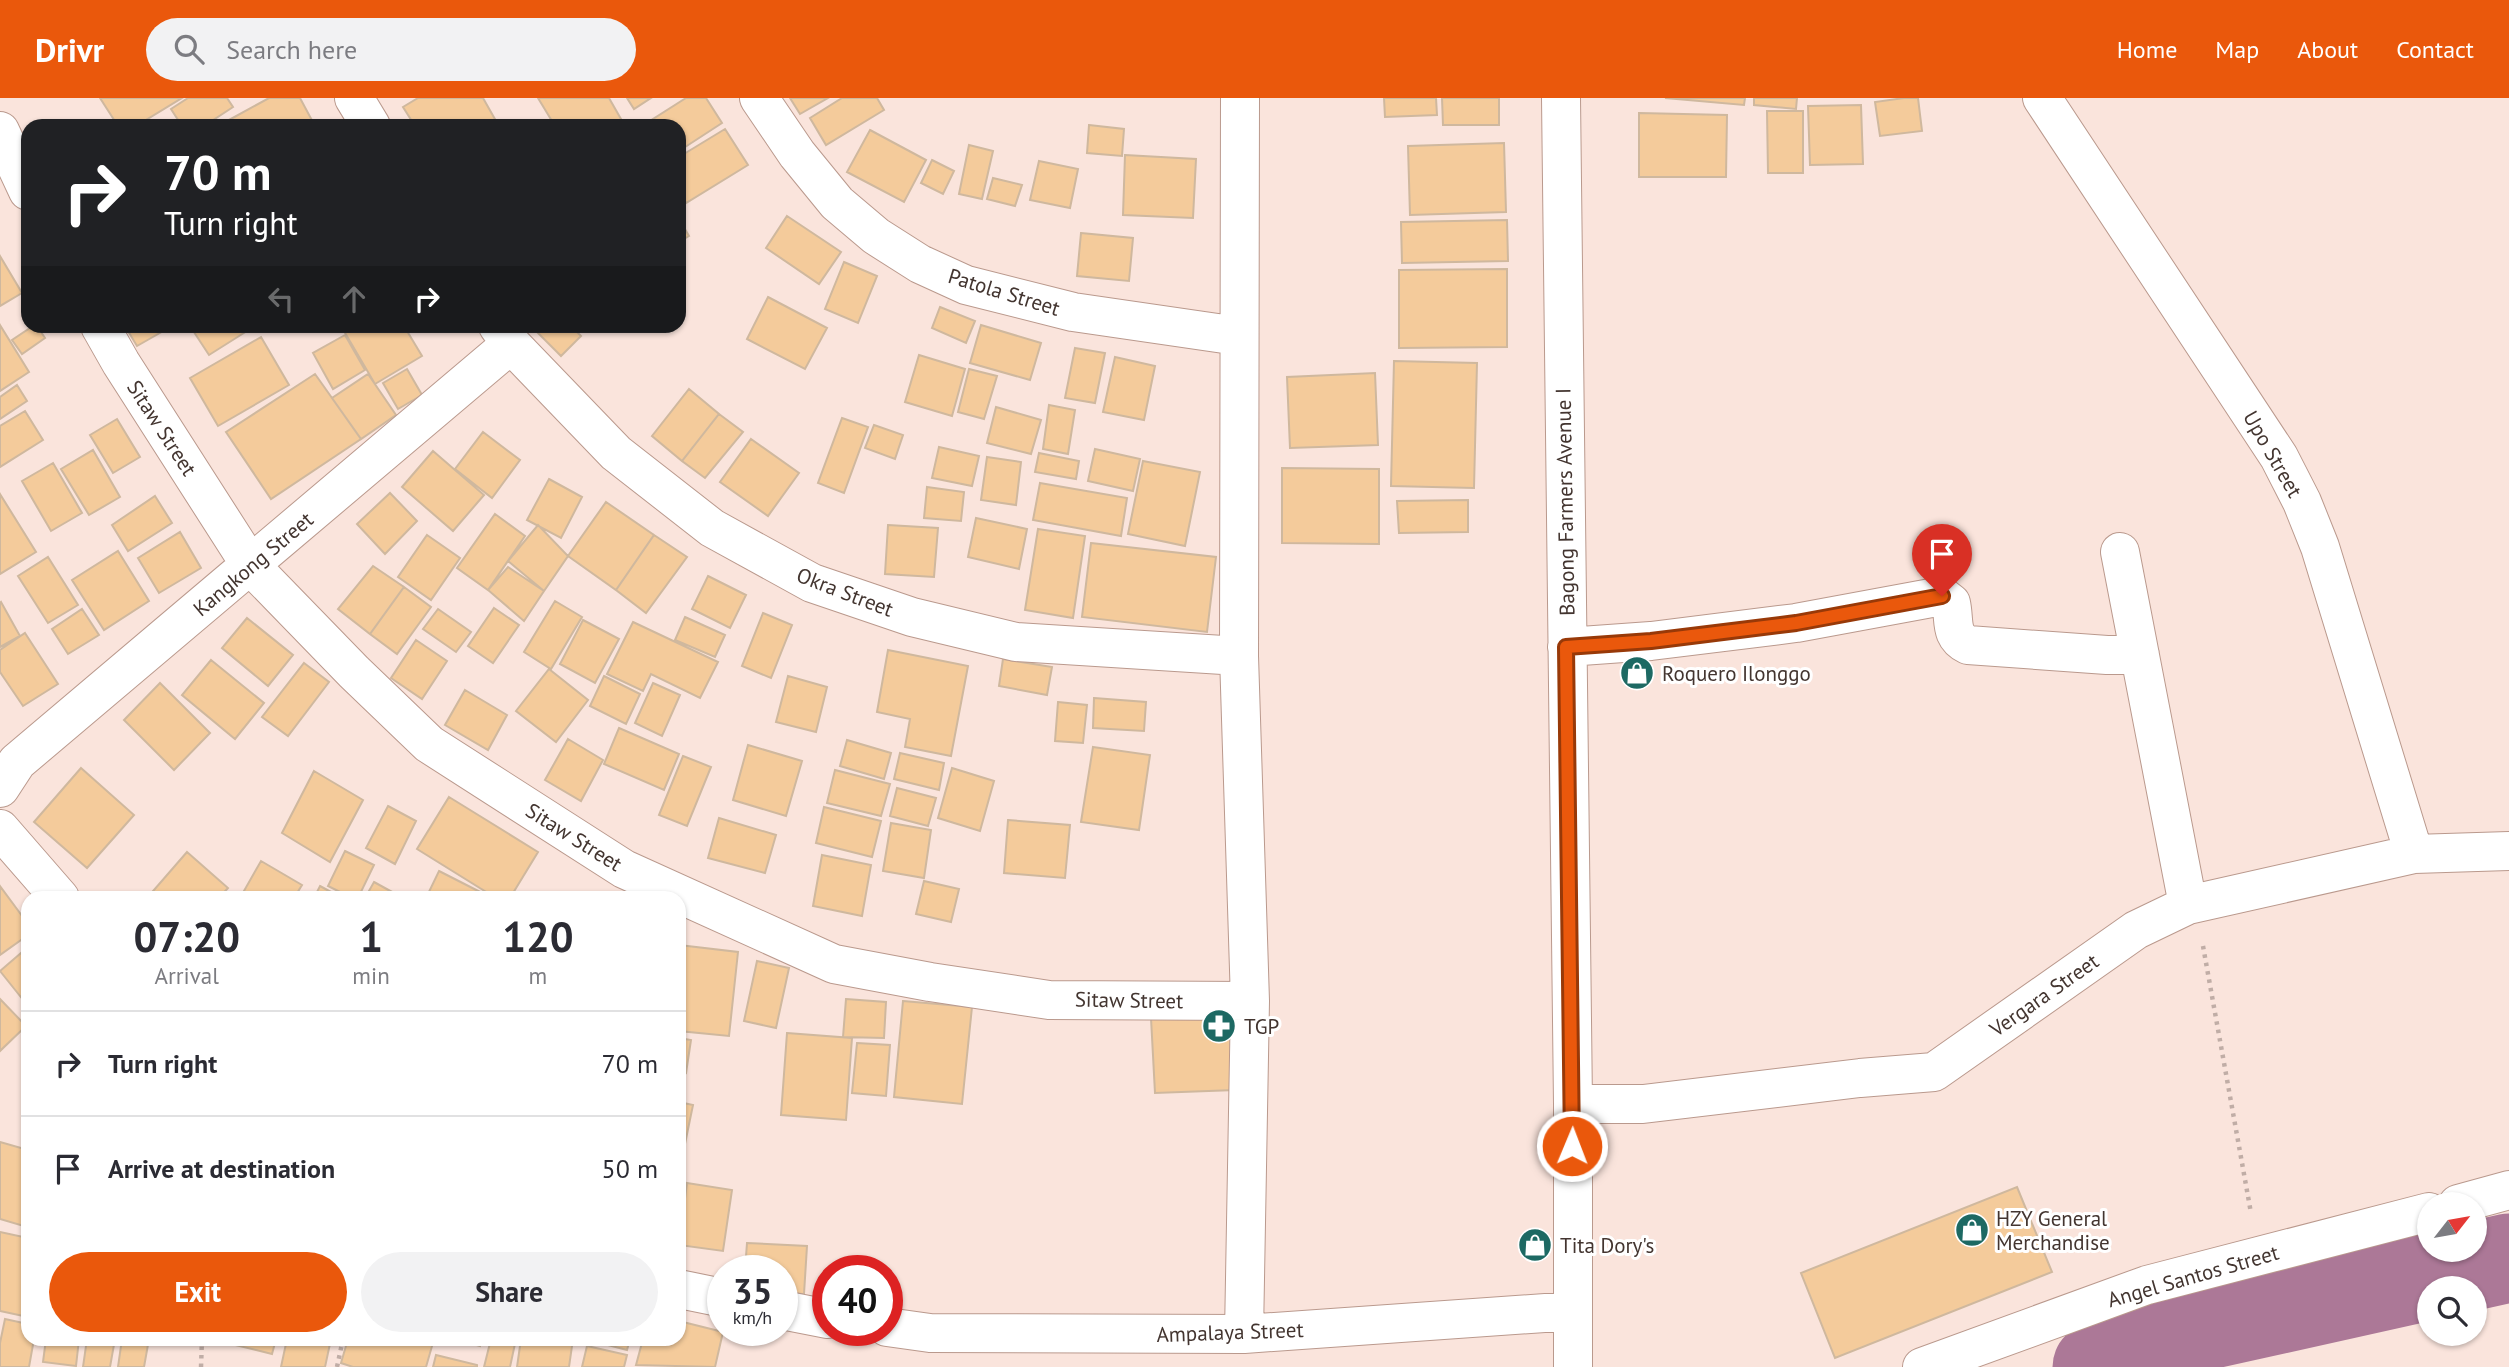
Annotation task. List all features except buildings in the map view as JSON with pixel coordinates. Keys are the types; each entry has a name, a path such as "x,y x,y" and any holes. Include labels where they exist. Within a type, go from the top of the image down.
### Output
{"street":[{"path":"354,98 367,119"},
{"name":"Patola Street","path":"759,98 797,154 837,203 876,236 920,264 966,285 1073,312 1238,336"},
{"path":"1240,98 1239,656 1250,1001 1244,1334"},
{"name":"Bagong Farmers Avenue I","path":"1561,98 1573,1104 1573,1367"},
{"name":"Upo Street","path":"2042,98 2278,457 2302,502 2320,547 2414,854"},
{"path":"0,131 21,176"},
{"name":"Sitaw Street","path":"104,333 251,566 354,672 429,744 624,869 671,891"},
{"name":"Kangkong Street","path":"0,788 17,762 251,566 504,335"},
{"name":"Okra Street","path":"504,335 616,453 712,528 812,583 912,617 1016,642 1239,656"},
{"path":"2120,552 2192,905"},
{"path":"1566,647 1651,641 1796,623 1942,596 1951,603 1952,627 1959,640 1968,645 2140,655"},
{"path":"0,829 54,891"},
{"name":"Vergara Street","path":"1573,1104 1643,1104 1860,1078 1934,1072 2136,930 2192,905 2414,854 2509,851"},
{"name":"Sitaw Street","path":"686,898 834,964 930,982 1049,1000 1250,1001"},
{"path":"2487,1196 2509,1190"},
{"name":"Angel Santos Street","path":"1922,1367 2147,1285 2417,1215"},
{"path":"686,1290 707,1295"},
{"name":"Ampalaya Street","path":"903,1329 930,1333 1244,1334 1573,1311"}],"path":[{"path":"2192,905 2258,1257"},
{"path":"201,1367 202,1346"},
{"path":"337,1367 341,1346"}],"waterway":[{"path":"2097,1367 2185,1330 2509,1258"}],"place":[{"name":"Roquero Ilonggo","path":"1637,673"},
{"name":"TGP","path":"1219,1026"},
{"name":"HZY General Merchandise","path":"1972,1230"},
{"name":"Tita Dory's","path":"1535,1245"}],"route":[{"path":"1572,1146 1566,647 1651,641 1796,623 1942,596"}]}
